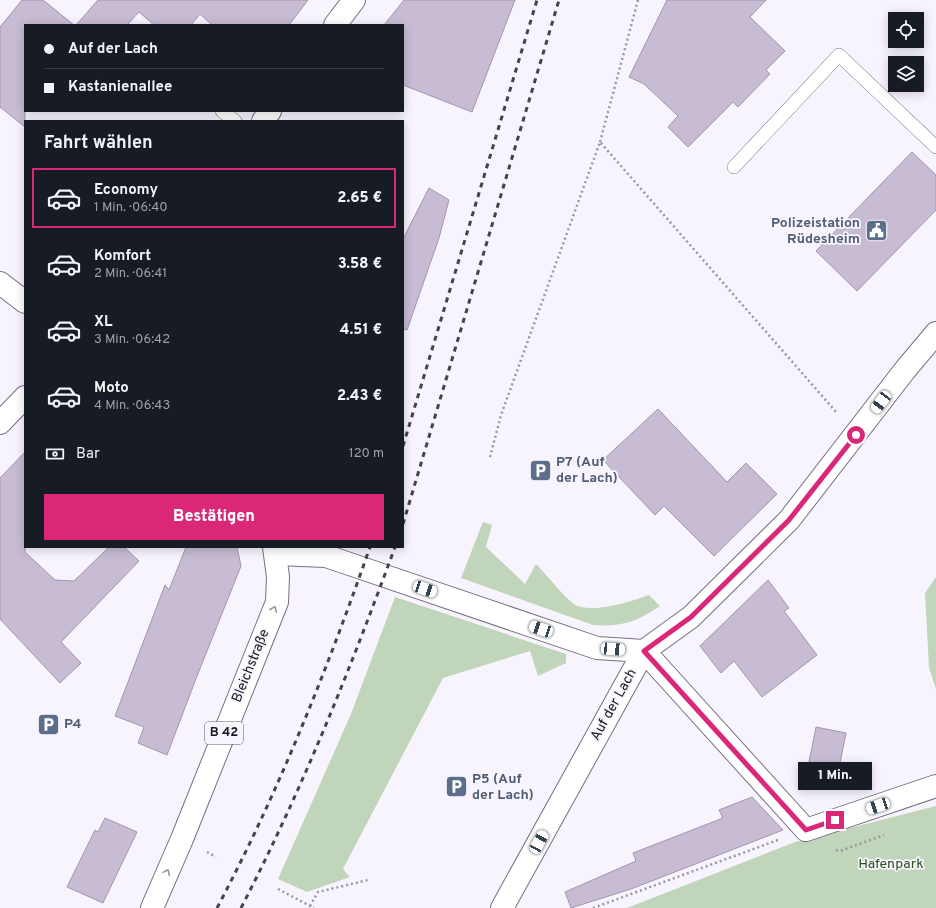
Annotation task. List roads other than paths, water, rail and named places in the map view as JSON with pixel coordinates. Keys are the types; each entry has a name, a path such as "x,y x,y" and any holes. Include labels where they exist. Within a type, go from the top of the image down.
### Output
{"street":[{"path":"336,24 354,0"},
{"path":"0,283 24,301"},
{"name":"Auf der Lach","path":"502,908 644,651 691,617 789,520 905,370 936,333"},
{"path":"0,423 22,402"},
{"path":"275,551 326,556 597,648 644,651 806,830 936,786"},
{"name":"Bleichstraße","path":"152,908 182,838 277,602 278,577 275,551"}],"lane":[{"path":"734,167 839,55 936,148"},
{"path":"223,112 234,120"}],"railway":[{"path":"404,443 537,0"},
{"path":"404,521 559,0"},
{"path":"217,908 281,776 337,639 370,548"},
{"path":"241,908 284,820 324,730 395,548"}],"place":[{"name":"Polizeistation Rüdesheim","path":"876,231"},
{"name":"P7 (Auf der Lach)","path":"541,470"},
{"name":"P4","path":"49,724"},
{"name":"P5 (Auf der Lach)","path":"457,787"}],"park label":[{"name":"Hafenpark","path":"891,864"}]}
